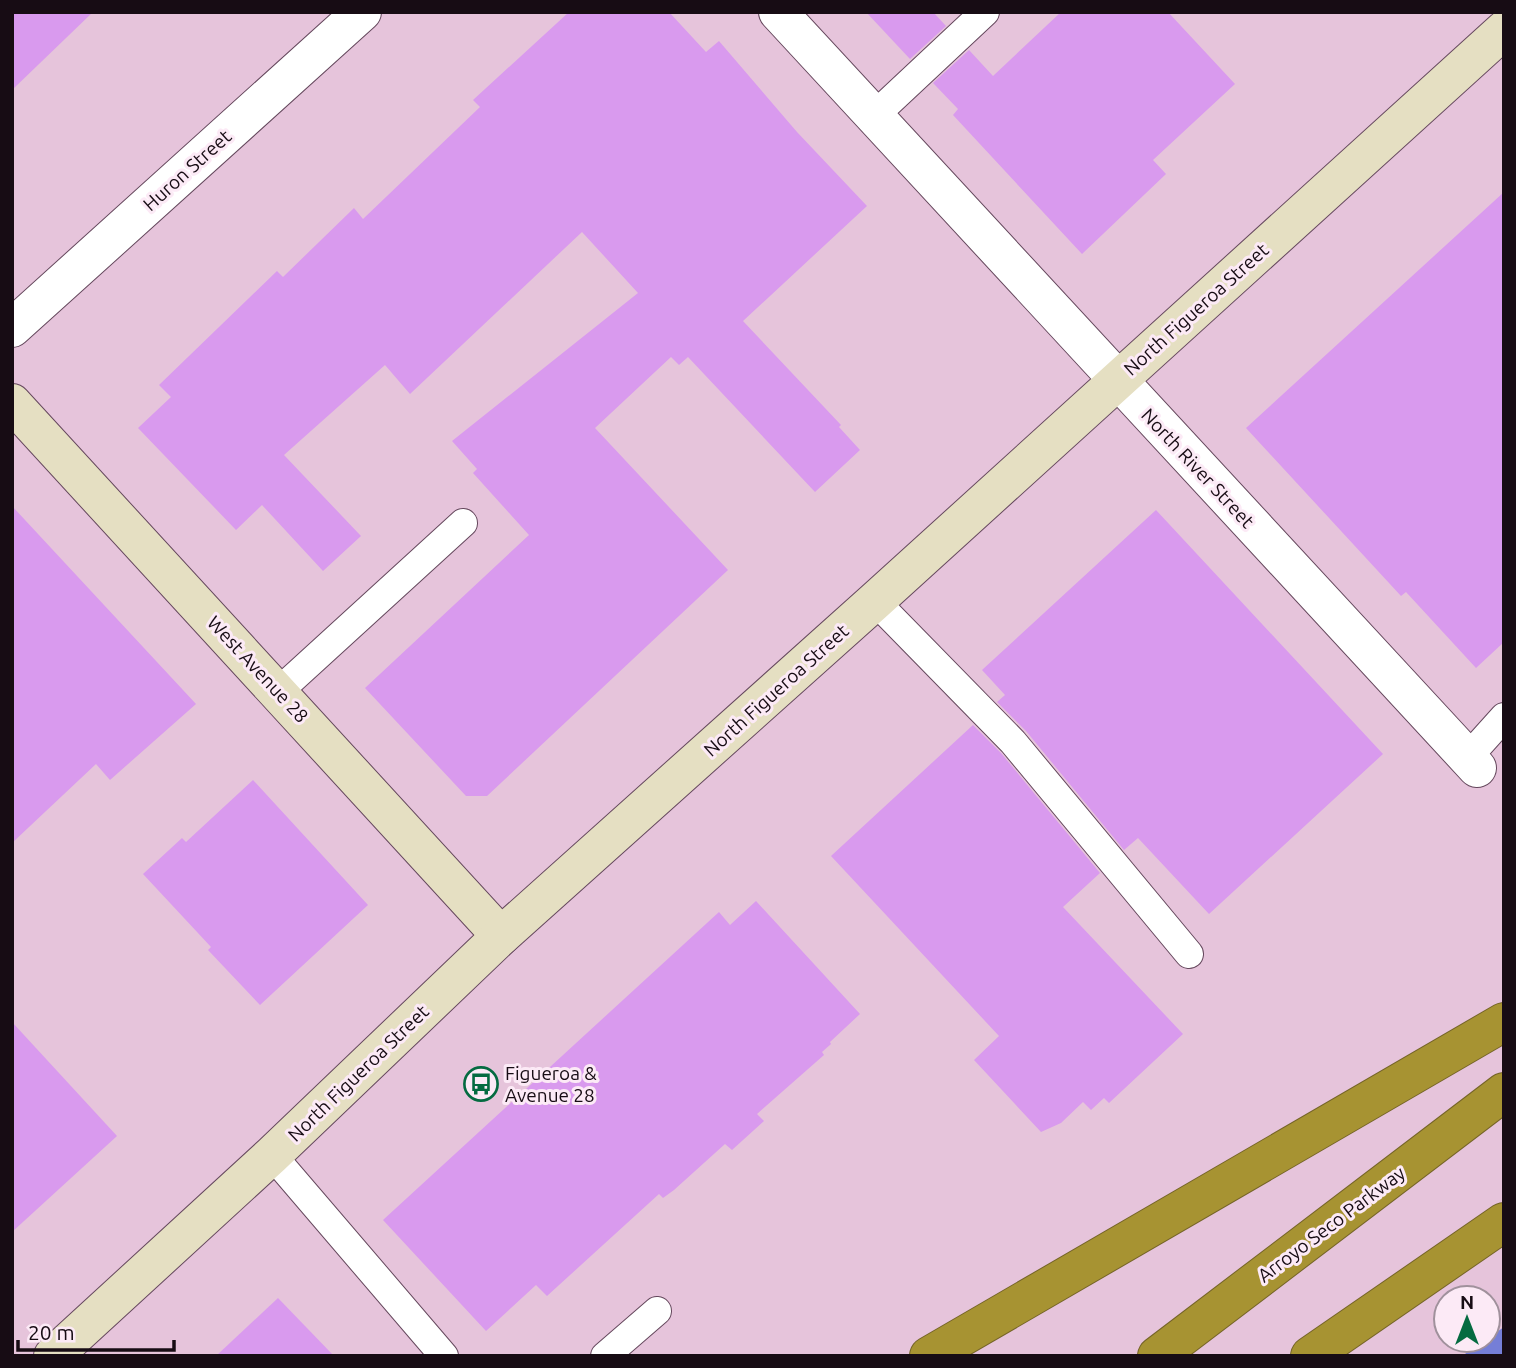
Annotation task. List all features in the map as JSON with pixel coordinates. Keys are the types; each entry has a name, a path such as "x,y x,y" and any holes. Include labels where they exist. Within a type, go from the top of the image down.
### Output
{"highway":[{"path":"929,1356 1504,1021"},
{"name":"Arroyo Seco Parkway","path":"1157,1356 1504,1092"},
{"path":"1310,1356 1504,1222"}],"main road":[{"name":"North Figueroa Street","path":"54,1356 501,936 875,601 1504,30"},
{"name":"West Avenue 28","path":"12,403 501,936"}],"street":[{"name":"Huron Street","path":"12,328 362,12"},
{"name":"North River Street","path":"778,12 1472,763"}],"lane":[{"path":"875,115 985,12"},
{"path":"279,691 463,523"},
{"path":"875,601 1013,742 1189,954"},
{"path":"1472,763 1504,717"},
{"path":"272,1154 444,1356"},
{"path":"605,1356 657,1311"}],"water":[{"path":"1504,1327 1504,1356 1462,1356 1502,1354"}],"building":[{"path":"12,12 93,12 12,90"},
{"path":"569,12 669,12 706,52 719,41 797,132 867,206 743,321 841,425 839,427 860,450 815,492 688,357 679,365 671,357 595,428 728,570 487,796 466,796 365,688 529,535 473,473 477,469 452,441 638,293 582,232 410,394 385,365 284,455 361,536 323,571 262,505 236,530 138,428 171,397 159,385 277,271 283,277 354,208 363,219 480,107 473,100"},
{"path":"866,12 933,12 946,26 910,59"},
{"path":"1061,12 1168,12 1235,84 1153,160 1166,174 1082,254 953,115 958,109 933,83 969,50 993,76"},
{"path":"1504,192 1504,642 1476,668 1406,592 1401,596 1246,428"},
{"path":"12,506 196,704 110,780 96,764 12,843"},
{"path":"1156,510 1383,754 1209,914 1138,838 1124,850 1026,731 997,702 1005,695 982,670"},
{"path":"973,725 1001,753 1100,873 1063,907 1183,1034 1109,1103 1104,1098 1091,1110 1083,1102 1061,1123 1041,1132 974,1060 999,1036 831,856"},
{"path":"253,780 368,905 260,1005 208,950 211,947 143,874 182,838 186,842"},
{"path":"756,901 860,1014 830,1042 822,1052 824,1055 757,1114 764,1121 732,1150 725,1144 674,1190 663,1198 659,1194 547,1296 536,1285 486,1331 383,1220 719,912 730,925"},
{"path":"12,1022 117,1136 12,1232"},
{"path":"278,1298 334,1356 216,1356"}],"place":[{"name":"Figueroa & Avenue 28","path":"481,1084"}]}
